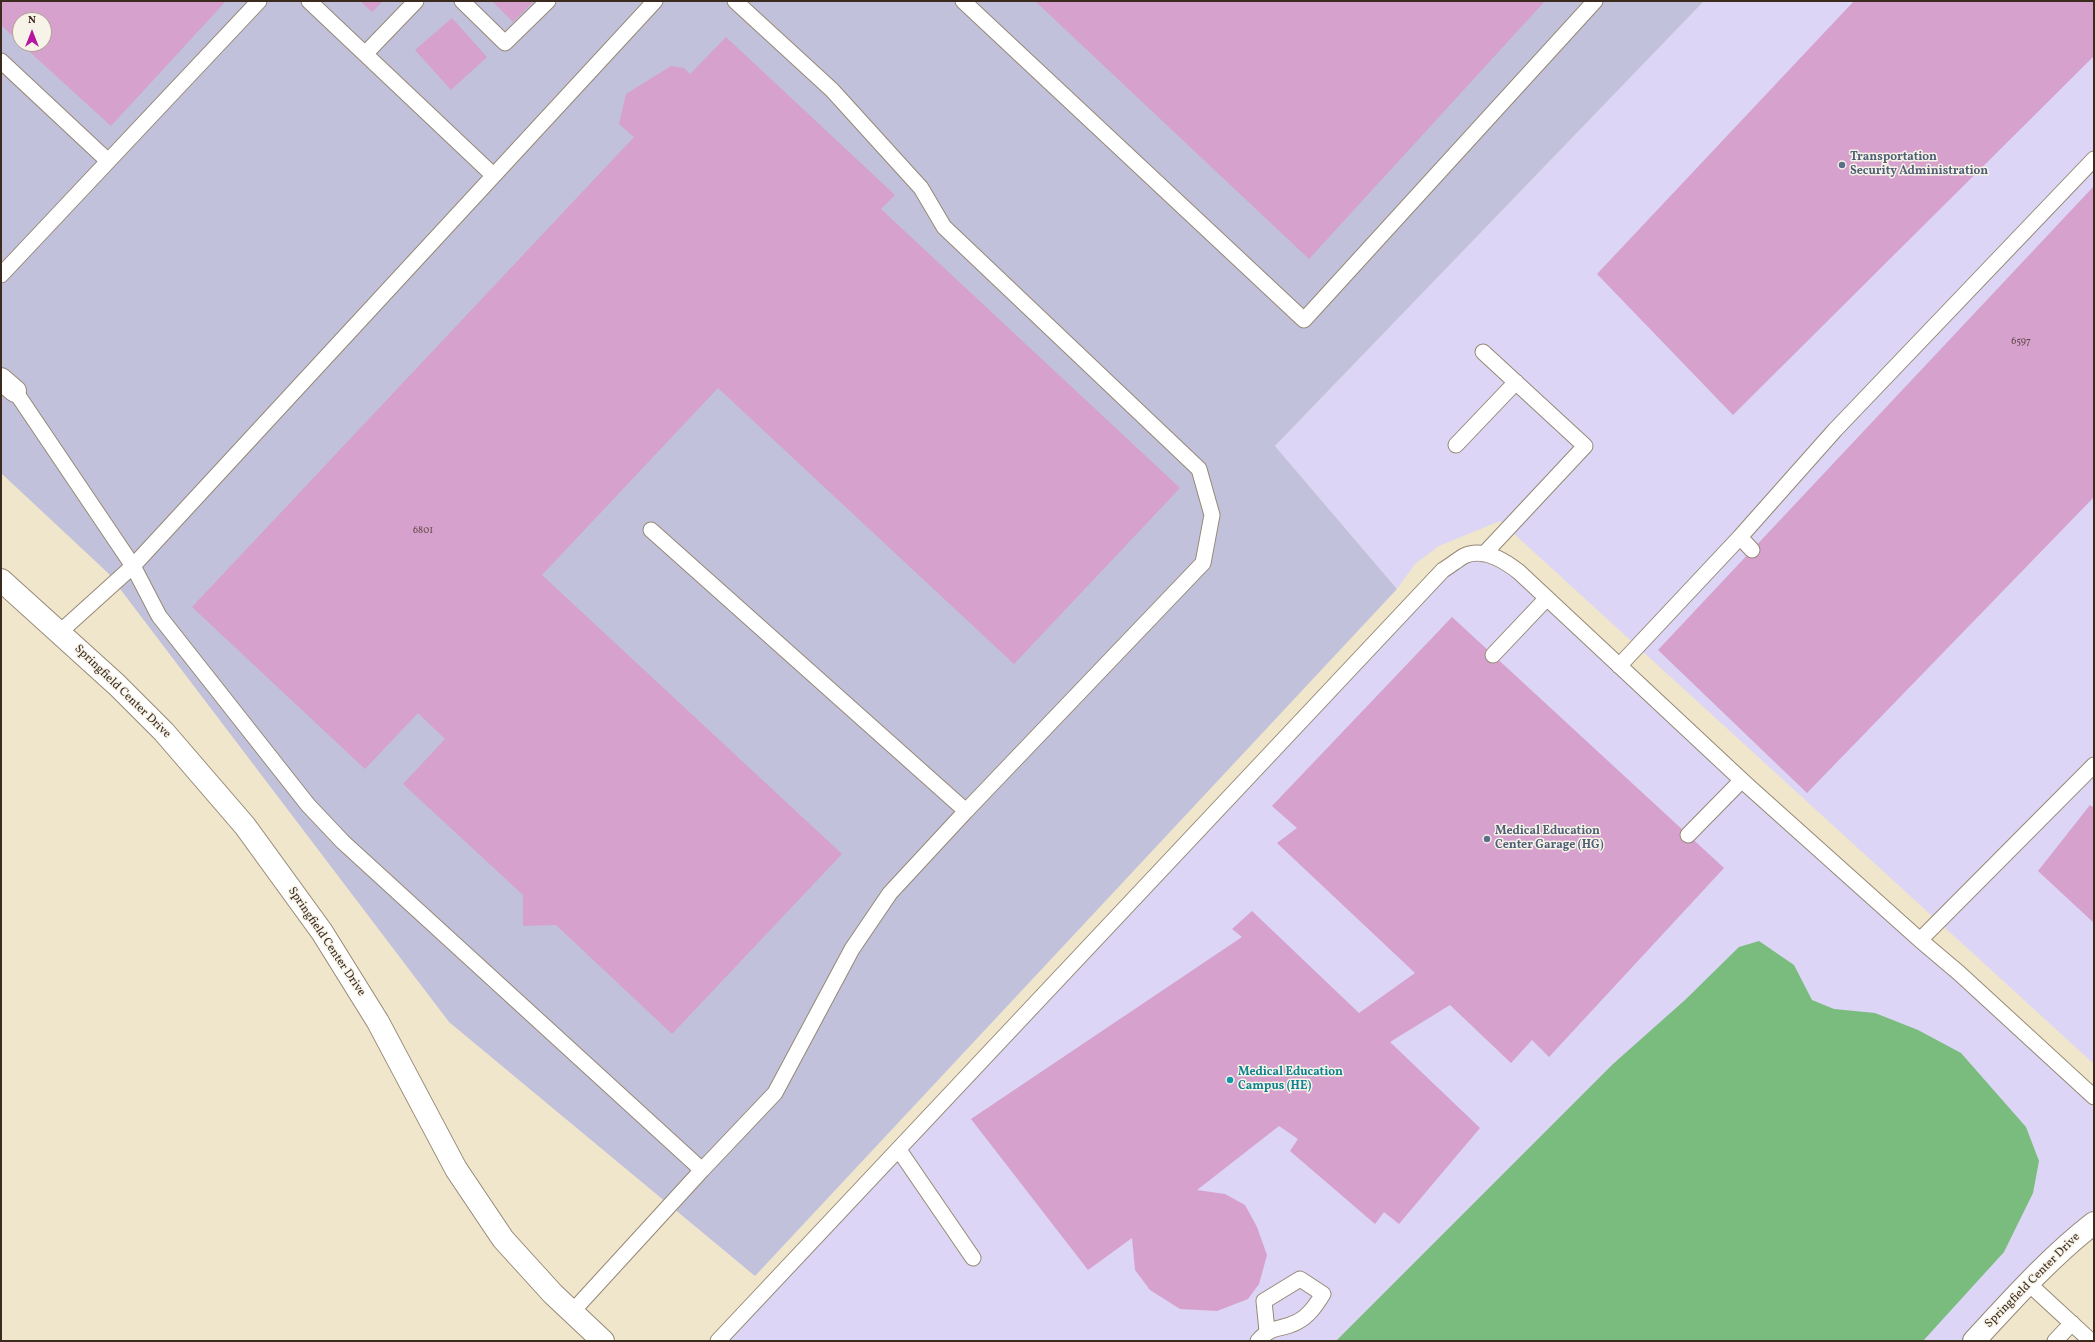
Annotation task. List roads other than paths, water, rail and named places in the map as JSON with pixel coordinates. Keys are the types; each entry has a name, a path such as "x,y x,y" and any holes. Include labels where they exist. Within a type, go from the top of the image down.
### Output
{"street":[{"name":"Springfield Center Drive","path":"1,580 118,685 164,732 245,826 322,932 378,1022 456,1169 503,1239 553,1294 603,1341"},
{"name":"Springfield Center Drive","path":"1974,1341 2028,1283 2078,1235 2094,1223"}],"lane":[{"path":"1,274 259,1"},
{"path":"309,1 493,175"},
{"path":"365,54 416,1"},
{"path":"462,1 505,43 548,1"},
{"path":"60,632 133,566 655,1"},
{"path":"572,1312 702,1170 776,1093 852,949 890,893 966,811 1203,563 1212,515 1199,469 944,227 921,188 832,90 735,1"},
{"path":"963,1 1304,320 1595,1"},
{"path":"1,61 108,161"},
{"path":"1619,666 1740,537 1836,430 2094,159"},
{"path":"1483,352 1585,446 1484,554"},
{"path":"1456,445 1516,382"},
{"path":"8,385 133,566 159,616 308,805 342,842 702,1170"},
{"path":"652,530 966,811"},
{"path":"1740,537 1752,550"},
{"path":"718,1341 1443,570 1466,555 1484,554 1500,558 1519,572 1742,780 1920,940 1960,972 2094,1097"},
{"path":"1494,655 1547,598"},
{"path":"1920,940 2094,766"},
{"path":"1688,835 1742,780"},
{"path":"899,1150 973,1258"},
{"path":"2028,1283 2091,1341"},
{"path":"2055,1341 2072,1323"}],"place":[{"name":"Transportation Security Administration","path":"1842,165"},
{"name":"Medical Education Center Garage (HG)","path":"1487,839"},
{"name":"Medical Education Campus (HE)","path":"1230,1080"}]}
